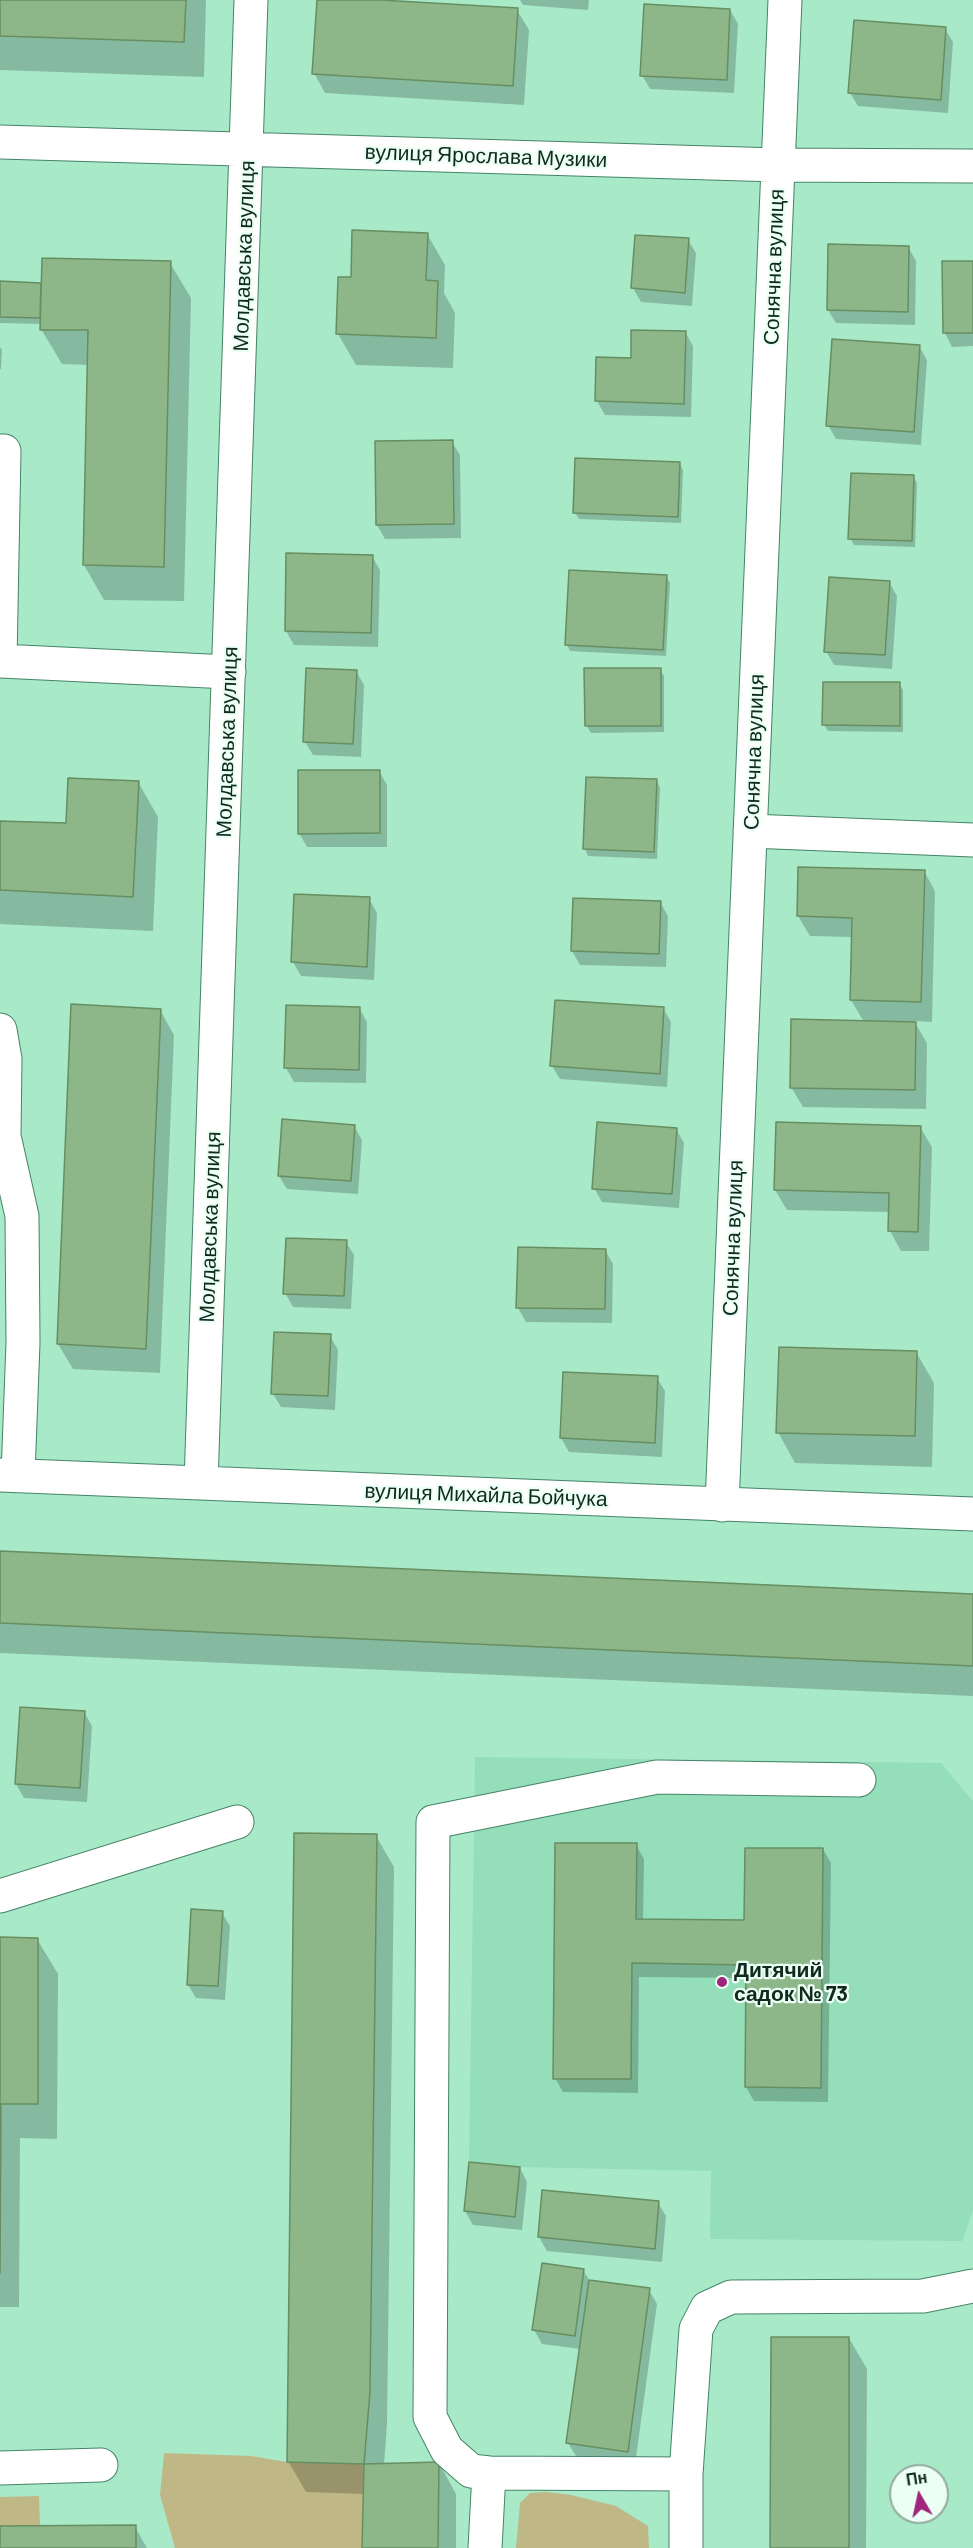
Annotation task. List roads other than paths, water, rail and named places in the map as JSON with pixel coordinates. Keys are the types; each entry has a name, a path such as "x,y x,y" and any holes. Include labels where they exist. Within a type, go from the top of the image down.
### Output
{"street":[{"name":"Молдавська вулиця","path":"201,1483 248,149 251,0"},
{"name":"Сонячна вулиця","path":"722,1505 785,0"},
{"name":"вулиця Ярослава Музики","path":"0,142 778,165 973,166"},
{"path":"0,451 4,452 0,661 230,672"},
{"path":"750,831 973,840"},
{"path":"0,1030 5,1059 4,1136 22,1216 23,1342 9,1475"},
{"name":"вулиця Михайла Бойчука","path":"9,1475 973,1515"},
{"path":"686,2474 471,2471 447,2450 430,2417 433,1822 657,1777 859,1780"},
{"path":"0,1896 237,1822"},
{"path":"686,2548 686,2474 696,2329 707,2308 731,2297 923,2296 973,2286"},
{"path":"0,2468 101,2465"},
{"path":"485,2548 489,2473"}],"place":[{"name":"Дитячий садок № 73","path":"722,1982"}]}
